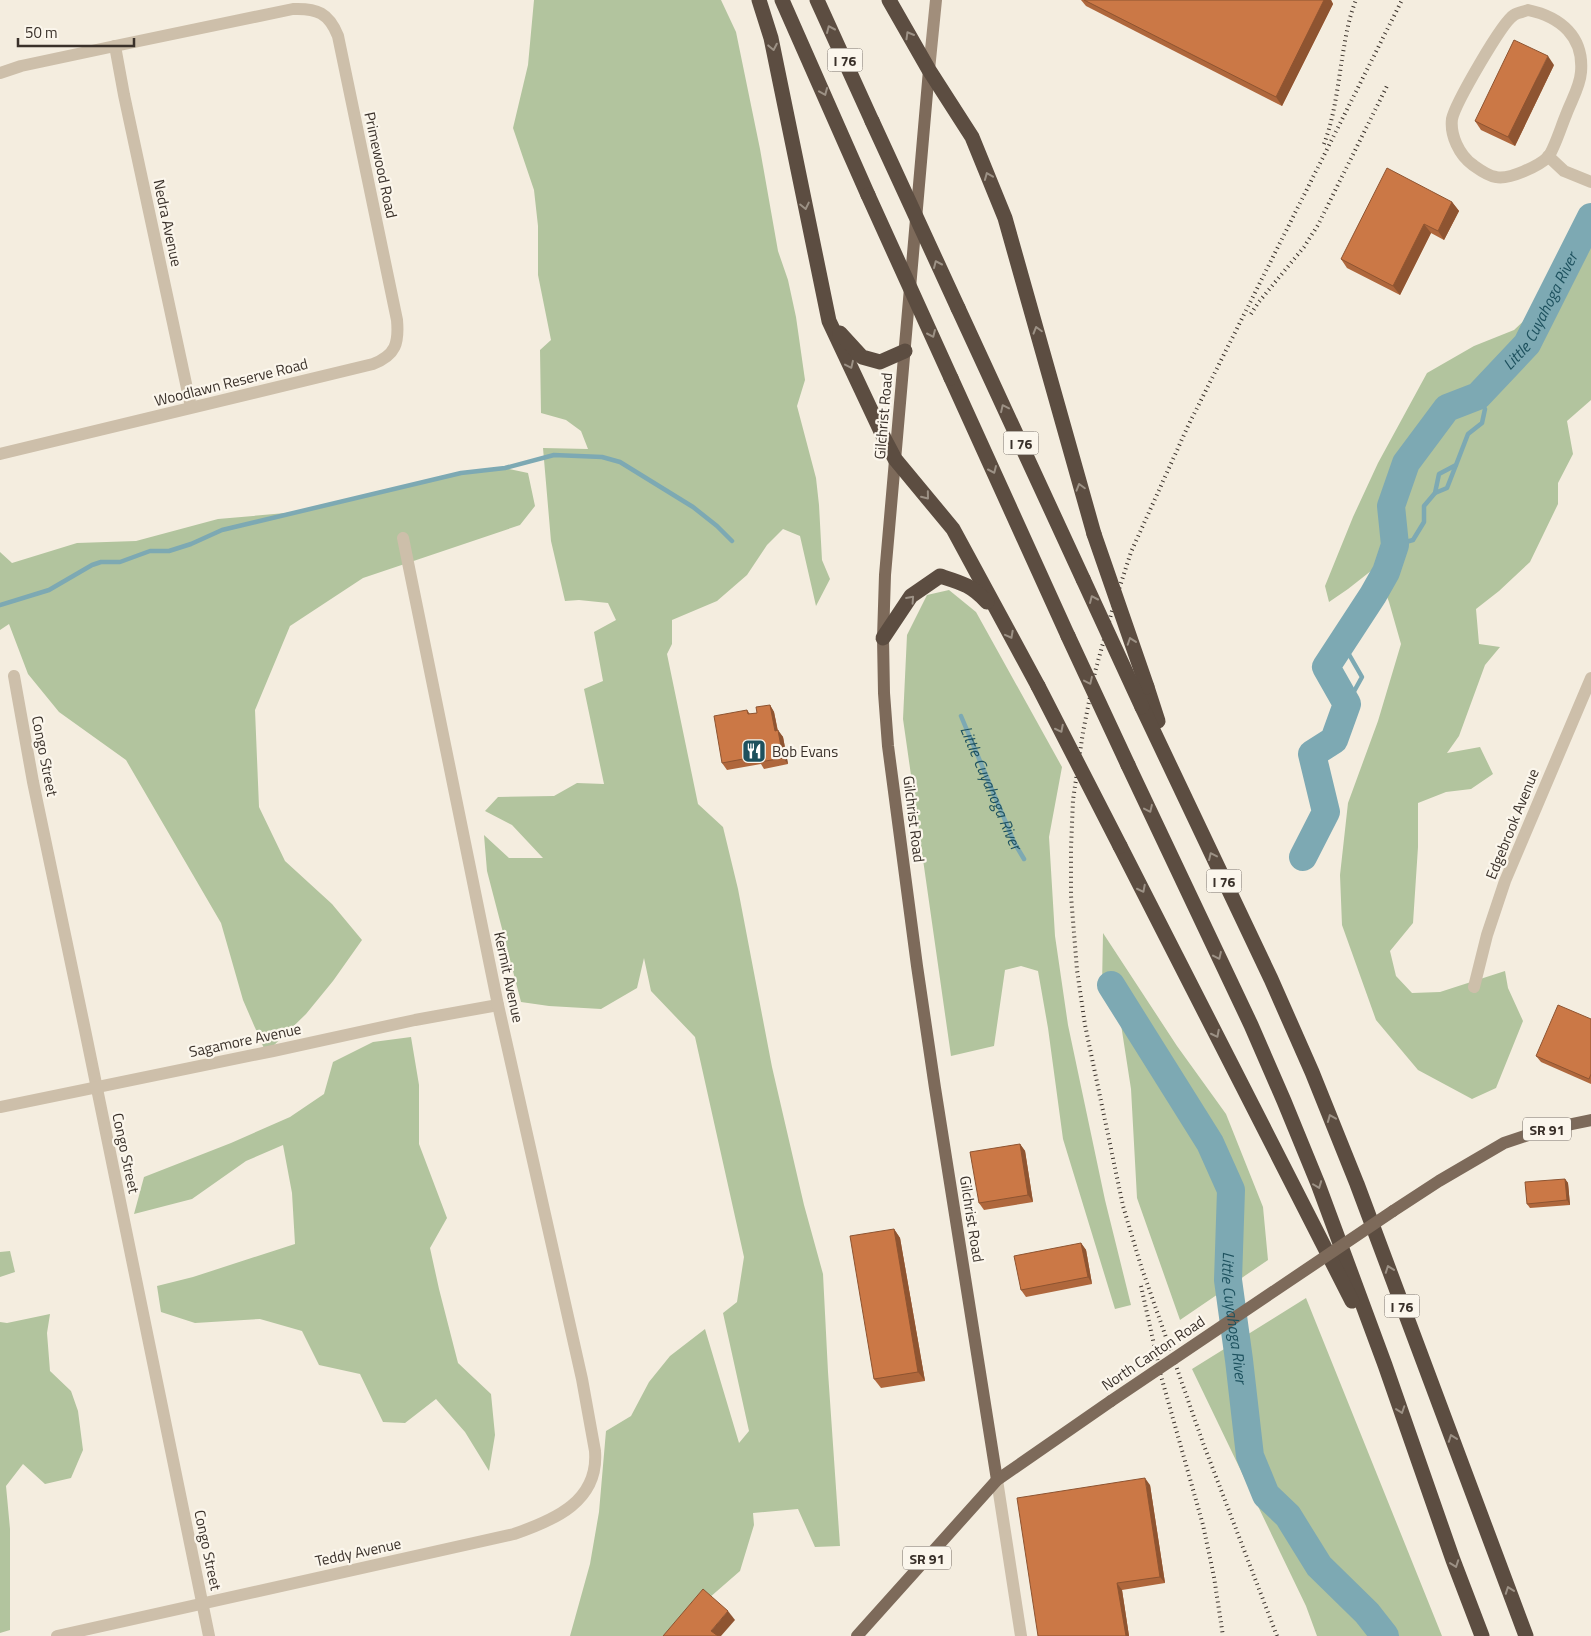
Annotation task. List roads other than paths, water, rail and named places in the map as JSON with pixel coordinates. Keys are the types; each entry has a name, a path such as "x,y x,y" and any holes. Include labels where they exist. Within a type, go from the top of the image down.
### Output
{"highway":[{"path":"760,0 771,38 829,321 884,440 895,459 952,529 1038,686 1385,1364"},
{"name":"I 76","path":"782,0 1068,636 1251,1025 1281,1093 1318,1184 1385,1364 1453,1560 1482,1636"},
{"name":"I 76","path":"817,0 1142,707 1271,979 1312,1072 1360,1193 1526,1636"},
{"path":"889,0 929,70 972,137 1005,218 1094,534 1178,782"},
{"path":"829,321 862,357 880,362 905,351"},
{"path":"883,638 911,596 940,576 966,584 1000,615"}],"main road":[{"name":"Gilchrist Road","path":"936,0 895,459 883,638 888,746 916,958 941,1130 997,1480"},
{"name":"North Canton Road","path":"857,1636 997,1480 1111,1401 1439,1181 1504,1143 1543,1130 1591,1120"}],"street":[{"name":"Primewood Road","path":"0,73 21,66 293,9 305,8 324,14 334,25 388,278"},
{"path":"1528,10 1542,13 1567,27 1575,38 1580,53 1581,73 1578,87 1548,156 1523,172 1497,178 1468,162 1454,138 1452,124 1456,107 1503,27 1514,15 1528,10"},
{"name":"Nedra Avenue","path":"115,46 191,407"},
{"path":"1548,156 1564,171 1587,180"},
{"name":"Woodlawn Reserve Road","path":"0,454 384,360 395,347 398,338 388,278"},
{"name":"Kermit Avenue","path":"403,538 498,1005 590,1422"},
{"name":"Congo Street","path":"14,676 33,782 209,1636"},
{"name":"Edgebrook Avenue","path":"1474,987 1487,935 1505,881 1591,678"},
{"name":"Sagamore Avenue","path":"0,1107 414,1020 498,1005"},
{"name":"Teddy Avenue","path":"57,1636 279,1587 293,1582 491,1540 537,1526 570,1508 590,1484 594,1476 596,1463 590,1422"},
{"name":"Gilchrist Road","path":"997,1480 1022,1636"}],"waterway":[{"name":"Little Cuyahoga River","path":"1303,857 1326,812 1312,754 1334,740 1347,704 1326,667 1386,572 1395,545 1391,506 1406,463 1447,408 1478,396 1527,344 1591,217"},
{"name":"Little Cuyahoga River","path":"1395,545 1413,540 1424,522 1424,506 1435,493 1439,474 1456,465 1468,434 1482,423 1485,409 1478,396"},
{"path":"0,605 49,590 92,565 101,562 120,562 150,551 169,551 191,544 222,530 461,473 505,468 554,455 602,457 620,462 693,507 732,541"},
{"name":"Little Cuyahoga River","path":"1435,493 1447,488 1456,465"},
{"name":"Little Cuyahoga River","path":"1343,644 1362,677 1347,704"},
{"name":"Little Cuyahoga River","path":"961,716 1015,844 1024,859"},
{"name":"Little Cuyahoga River","path":"1111,985 1114,989"},
{"name":"Little Cuyahoga River","path":"1111,985 1210,1143 1231,1190 1228,1280 1250,1456 1266,1495 1288,1516 1319,1566 1367,1613 1385,1636"}],"railway":[{"path":"1324,144 1334,110 1344,46 1351,13 1356,0"},
{"path":"1277,1636 1203,1443 1141,1266 1123,1206 1085,1025 1077,970 1071,896 1073,800 1083,732 1095,672 1131,552 1188,426 1402,0"},
{"path":"1251,314 1304,247 1318,225 1387,86"},
{"path":"1141,1286 1161,1376 1203,1525 1214,1577 1223,1636"}],"place":[{"name":"Bob Evans","path":"754,751"}]}
